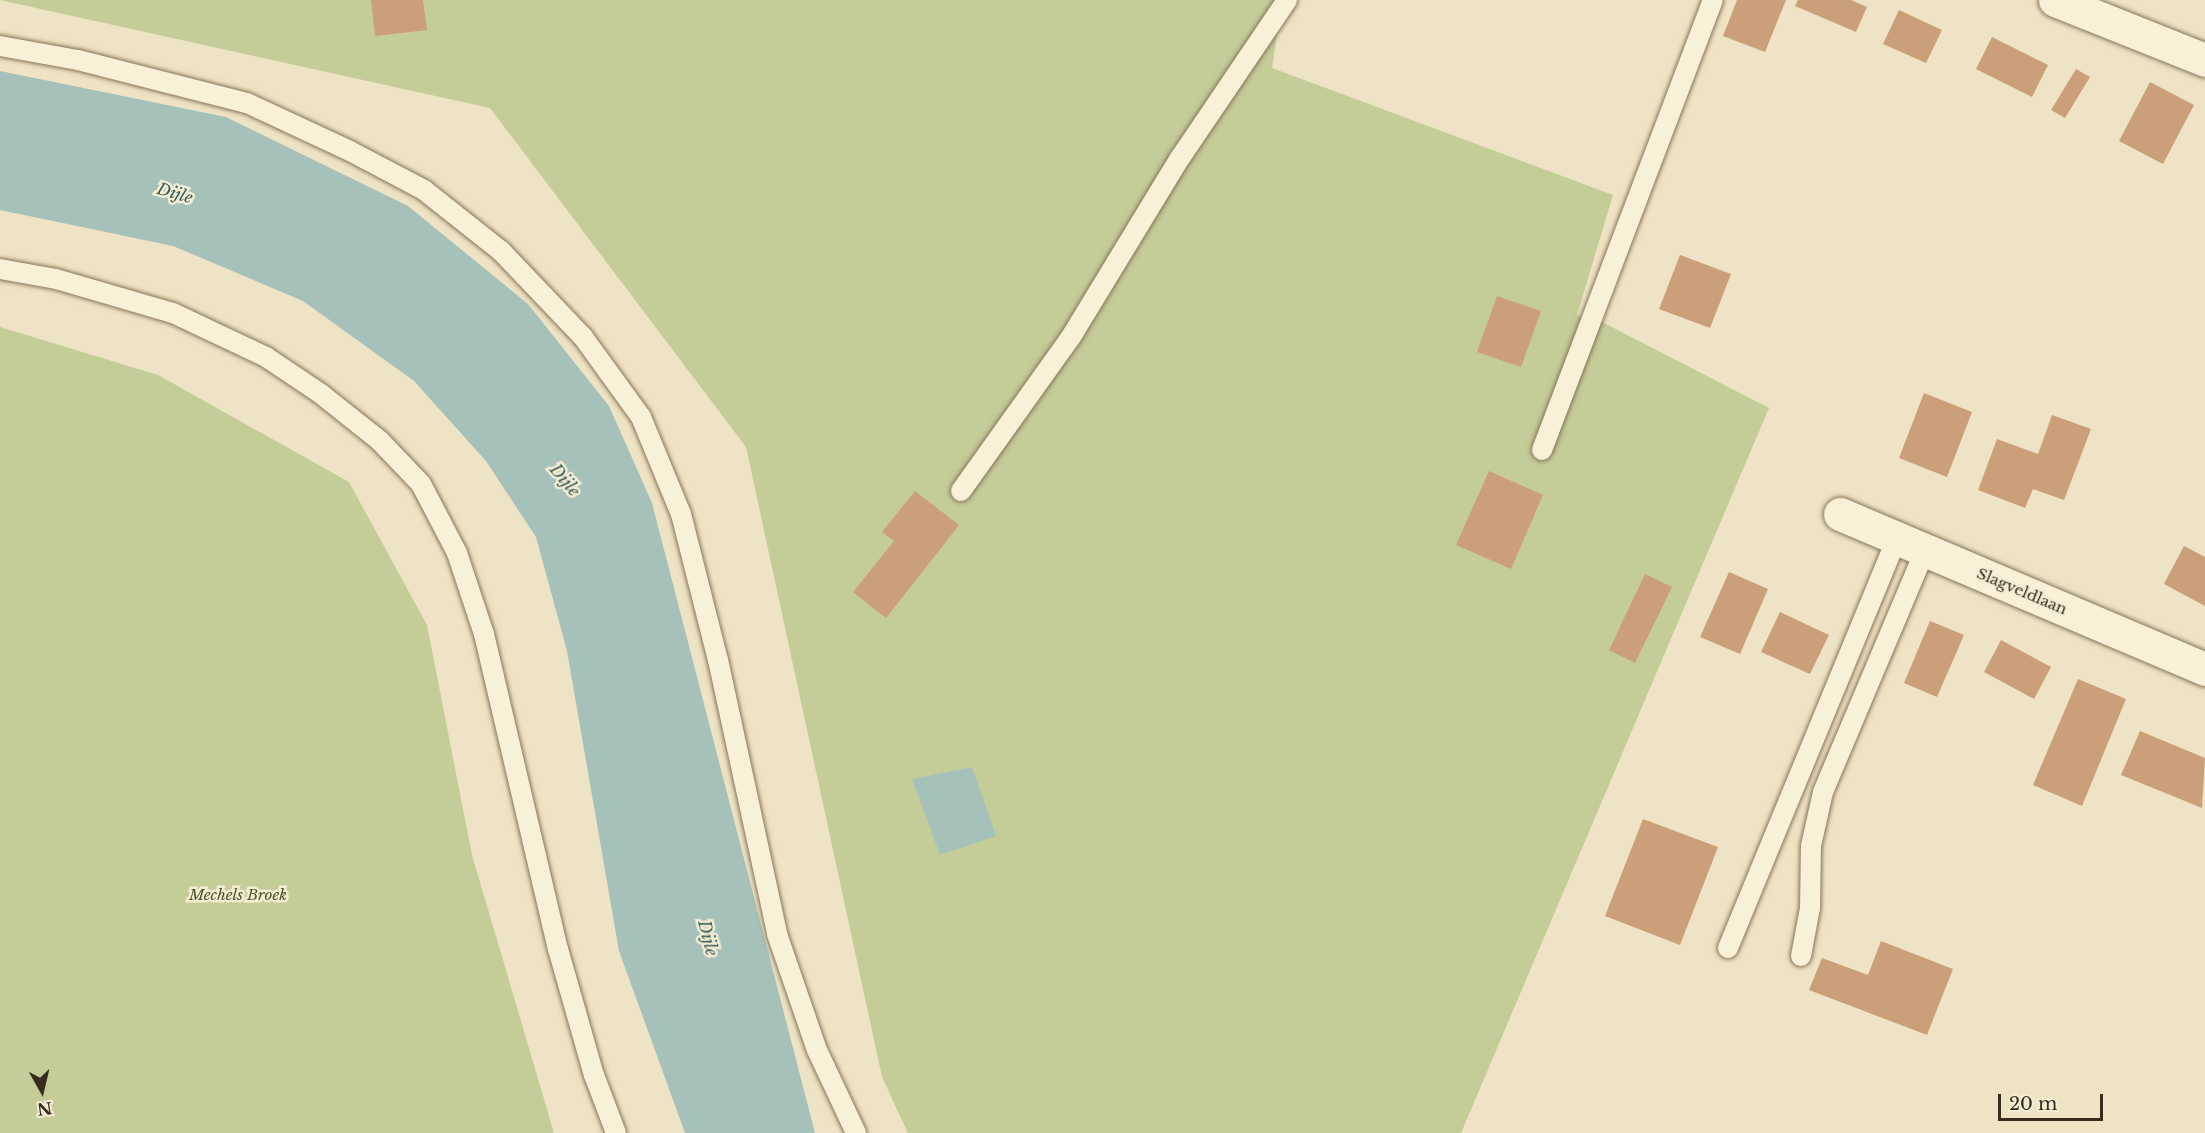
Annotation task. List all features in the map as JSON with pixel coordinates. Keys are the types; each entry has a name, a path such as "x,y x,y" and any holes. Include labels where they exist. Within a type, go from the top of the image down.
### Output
{"street":[{"path":"2055,0 2205,60"},
{"name":"Slagveldlaan","path":"1840,514 2205,669"}],"lane":[{"path":"961,491 1071,337 1180,158 1287,0"},
{"path":"1542,450 1713,0"},
{"path":"0,46 78,60 247,103 350,151 424,190 484,237 583,337 641,417 681,514 718,660 777,934 817,1050 856,1133"},
{"path":"0,269 57,279 173,313 266,357 371,435 421,484 457,553 484,634 558,949 594,1075 616,1133"},
{"path":"1728,948 1911,544"},
{"path":"1801,956 1810,909 1811,846 1823,792 1911,544"}],"green space":[{"path":"0,0 1282,0 1272,68 1613,195 1577,315 1604,323 1769,408 1461,1133 908,1133 882,1077 746,447 490,108"},
{"name":"Mechels Broek","path":"0,327 158,375 349,482 427,625 472,855 554,1133 0,1133"}],"water":[{"name":"Dijle","path":"0,71 226,117 408,206 528,304 609,406 652,503 815,1133 685,1133 619,951 567,651 536,537 486,461 414,381 303,301 173,246 0,210"},
{"path":"972,767 996,836 940,855 912,779"}],"building":[{"path":"371,0 423,0 427,30 375,36"},
{"path":"1737,0 1786,0 1765,52 1723,36"},
{"path":"1798,0 1851,0 1867,7 1856,32 1795,6"},
{"path":"1899,10 1942,30 1926,63 1883,44"},
{"path":"1992,37 2048,65 2032,97 1976,69"},
{"path":"2076,69 2090,77 2065,118 2051,110"},
{"path":"2150,82 2194,105 2163,164 2119,141"},
{"path":"1680,255 1731,274 1710,328 1659,309"},
{"path":"1497,296 1541,311 1521,367 1477,352"},
{"path":"1924,393 1972,412 1947,477 1899,458"},
{"path":"2052,415 2091,429 2064,500 2033,489 2025,508 1978,490 1997,439 2038,454"},
{"path":"1489,471 1543,495 1511,569 1456,545"},
{"path":"915,491 959,525 886,618 853,592 894,541 882,532"},
{"path":"2184,546 2205,557 2205,606 2164,584"},
{"path":"1729,572 1768,589 1740,654 1700,637"},
{"path":"1645,574 1672,587 1635,663 1609,650"},
{"path":"1780,612 1829,635 1810,674 1761,652"},
{"path":"1930,621 1964,635 1937,697 1904,683"},
{"path":"2001,640 2051,667 2034,699 1984,672"},
{"path":"2078,679 2126,699 2082,806 2033,785"},
{"path":"2140,731 2205,758 2202,808 2121,775"},
{"path":"1643,819 1718,847 1680,945 1605,916"},
{"path":"1881,941 1953,969 1927,1035 1809,990 1822,958 1868,975"}]}
